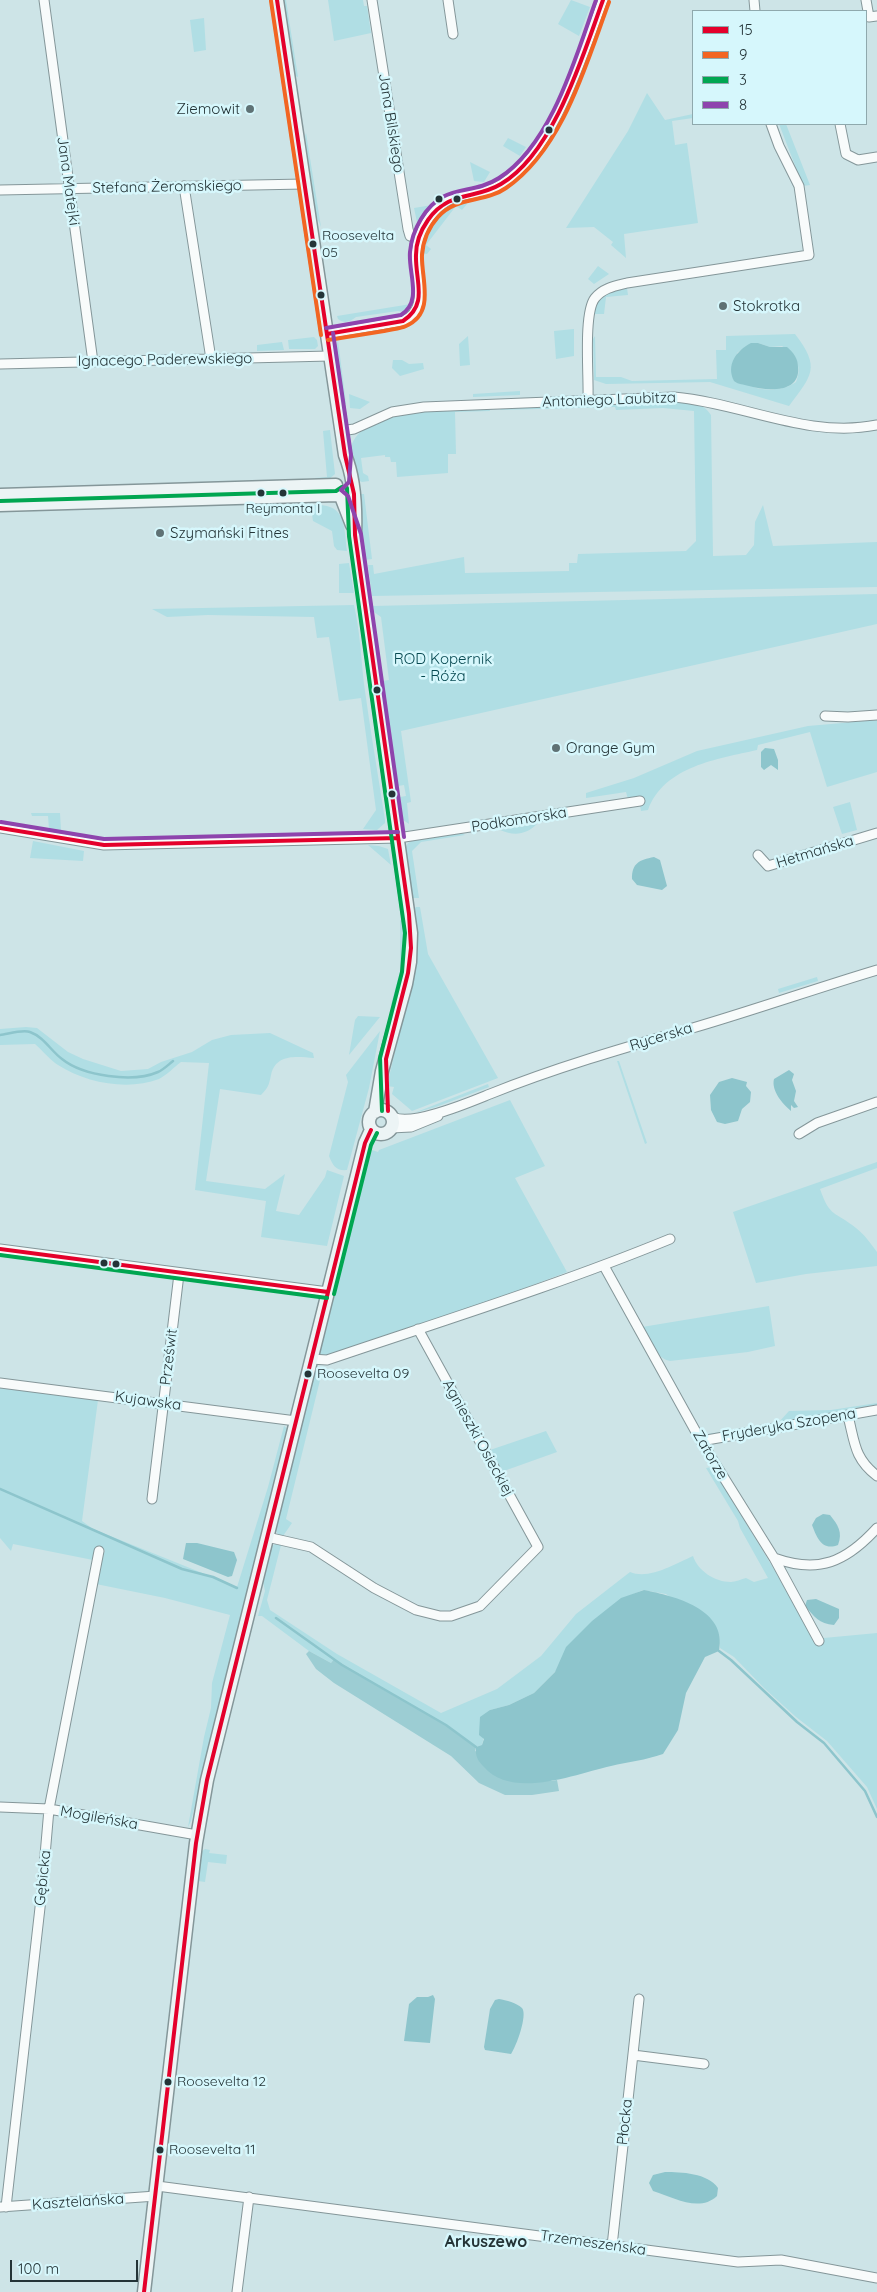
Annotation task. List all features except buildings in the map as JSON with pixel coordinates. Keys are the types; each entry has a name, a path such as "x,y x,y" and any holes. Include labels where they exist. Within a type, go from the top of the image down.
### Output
{"street":[{"name":"Jana Matejki","path":"44,0 93,362"},
{"path":"144,2292 197,1836 206,1780 365,1143 384,1122 386,1059 406,984 410,948 409,914 355,535 344,492 345,456 277,0"},
{"name":"Jana Bilskiego","path":"372,0 410,236 419,239"},
{"path":"448,0 453,34"},
{"path":"327,334 403,322 414,315 420,302 416,254 419,239 429,218 445,201 456,196 501,184 519,171 534,152 562,105 579,67 603,0"},
{"path":"866,0 869,17 877,16"},
{"path":"588,399 590,313 594,298 603,291 627,283 809,255 800,186 779,146 771,125"},
{"path":"840,125 846,154 858,160 877,157"},
{"name":"Stefana Żeromskiego","path":"0,190 304,184"},
{"path":"184,186 211,359"},
{"name":"Ignacego Paderewskiego","path":"0,364 330,356"},
{"name":"Antoniego Laubitza","path":"341,431 354,429 392,412 409,409 588,399 685,398 715,402 787,423 848,428 877,425"},
{"path":"0,494 344,492"},
{"path":"0,505 321,496 333,499 344,492"},
{"path":"825,716 848,718 877,715"},
{"name":"Podkomorska","path":"0,828 104,845 398,838 640,801"},
{"name":"Hetmańska","path":"758,855 768,866 877,833"},
{"name":"Rycerska","path":"384,1122 419,1125 447,1111 507,1087 611,1052 877,970"},
{"path":"799,1134 817,1123 877,1102"},
{"path":"311,1359 327,1360 604,1266 670,1239"},
{"path":"0,1249 179,1274 328,1292"},
{"name":"Zatorze","path":"604,1266 701,1441 774,1558 819,1642"},
{"name":"Prześwit","path":"152,1499 179,1274"},
{"name":"Agnieszki Osieckiej","path":"267,1537 311,1547 374,1588 416,1610 440,1616 468,1612 480,1606 538,1546 418,1329"},
{"name":"Kujawska","path":"0,1382 296,1421"},
{"name":"Fryderyka Szopena","path":"701,1441 877,1410"},
{"path":"848,1416 858,1456 865,1467 877,1476"},
{"path":"774,1558 783,1562 816,1566 834,1562 854,1551 877,1528"},
{"name":"Gębicka","path":"3,2207 39,1919 49,1809 99,1552"},
{"name":"Mogileńska","path":"0,1808 49,1809 197,1836"},
{"name":"Płocka","path":"612,2246 639,1999"},
{"path":"633,2055 704,2064"},
{"name":"Kasztelańska","path":"3,2207 156,2191"},
{"name":"Trzemeszeńska","path":"156,2191 249,2197 738,2262 781,2260 877,2278"},
{"path":"237,2292 249,2197"}],"green space":[{"path":"283,0 286,0 298,77 295,76"},
{"path":"328,0 363,0 364,6 367,6 371,33 334,41"},
{"path":"571,0 590,7 579,36 558,24"},
{"path":"204,18 206,50 194,52 190,20"},
{"path":"647,93 665,120 692,114 692,118 672,121 675,145 687,143 698,223 624,234 626,258 611,245 613,242 594,227 566,228 628,131"},
{"path":"779,125 786,125 810,185 803,186"},
{"path":"306,133 321,227 316,215"},
{"path":"508,138 526,147 520,156 503,146"},
{"path":"470,162 490,172 484,182 474,181"},
{"path":"465,200 467,204 462,210 456,206 426,245 431,249 427,254 421,253 427,236 436,220 448,208"},
{"path":"438,204 427,214 418,227 414,208"},
{"path":"598,266 609,274 594,284 588,279"},
{"path":"627,288 628,295 606,297 604,314 593,314 601,298 615,290"},
{"path":"411,304 404,312 398,311 356,317 347,322 340,321 337,316"},
{"path":"574,329 574,356 556,359 554,331"},
{"path":"795,334 808,355 811,364 808,379 789,406 710,382 606,384 594,380 593,339 595,336 596,377 621,377 632,381 717,379 716,350 726,350 726,336","holes":["758,343 770,347 782,346 794,357 799,371 796,382 773,390 760,389 748,385 737,353 747,346"]},
{"path":"468,336 470,365 460,366 459,344"},
{"path":"314,337 317,340 318,346 315,349 289,349 288,340"},
{"path":"338,340 346,404 343,403 336,348"},
{"path":"282,342 284,350 257,351 257,345"},
{"path":"393,360 402,360 409,364 423,363 424,369 400,376 392,368"},
{"path":"520,391 520,395 473,397 473,394"},
{"path":"349,394 370,402 360,409 350,408"},
{"path":"675,401 700,405 711,415 713,556 746,555 754,545 755,522 763,505 773,546 877,542 877,587 372,596 368,565 373,565 374,574 464,557 465,573 569,571 569,563 577,563 578,554 686,551 696,541 694,411 663,408 616,410 615,407 500,410 502,407"},
{"path":"489,408 490,411 455,412 456,454 448,454 448,473 397,477 396,462 391,462 390,457 385,457 385,455 361,458 363,473 368,476 369,481 362,482 355,479 351,448 358,435 371,425 411,413"},
{"path":"330,430 335,474 328,480 315,480 315,478 327,477 323,431"},
{"path":"358,494 364,494 372,559 365,560"},
{"path":"314,505 324,505 338,512 344,525 347,551 337,550 334,546 332,531 313,521 311,508"},
{"path":"349,563 354,593 339,593 339,564"},
{"name":"ROD Kopernik - Róża","path":"877,594 877,624 401,731 411,802 407,803 409,824 403,820 400,797 406,796 404,785 398,786 382,681 389,680 381,617 374,612 373,606"},
{"path":"354,605 366,701 385,820 385,823 377,830 363,829 376,810 361,698 339,701 329,637 317,638 314,617 208,615 167,617 152,609"},
{"path":"877,720 877,772 827,787 810,732 758,745 757,750 710,761 679,774 666,783 656,795 648,810 641,811 639,798 628,799 626,792 586,798 586,793 634,778 697,751 808,726"},
{"path":"850,802 857,830 842,834 833,807"},
{"path":"31,813 60,813 61,830 49,829 48,816 32,816"},
{"path":"537,824 529,830 515,834 500,830"},
{"path":"461,833 465,835 421,842 412,851 419,898 411,898 404,850 408,843 413,840"},
{"path":"33,841 84,851 83,861 30,858"},
{"path":"368,845 388,849 391,865"},
{"path":"420,907 428,954 498,1078 412,1111 392,1094 394,1087 387,1086 413,973 413,909"},
{"path":"400,920 406,924 405,967 401,987 391,1005 400,971"},
{"path":"817,977 818,981 779,993 778,989"},
{"path":"358,1016 380,1017 349,1055 355,1020"},
{"path":"37,1028 68,1052 83,1059 121,1071 148,1069 161,1062 192,1052 212,1040 231,1035 270,1033 313,1053 314,1058 294,1057 277,1063 268,1086 261,1095 220,1089 206,1181 265,1189 285,1174 276,1211 299,1215 325,1177 327,1170 344,1176 327,1246 261,1237 266,1201 195,1190 209,1063 181,1062 159,1079 147,1083 121,1085 94,1081 55,1063 35,1044 0,1045 0,1029"},
{"path":"380,1031 369,1088 347,1170 340,1170 334,1165 329,1156 348,1082 346,1075"},
{"path":"617,1061 619,1061 647,1143 645,1144"},
{"path":"488,1084 489,1087 436,1107 414,1113"},
{"path":"510,1100 545,1166 515,1178 567,1272 507,1295 325,1357 318,1353 364,1169 372,1150 378,1152"},
{"path":"877,1162 877,1168 820,1189 830,1210 859,1230 877,1252 877,1266 806,1274 756,1283 733,1212"},
{"path":"769,1306 775,1346 748,1352 670,1361 656,1352 642,1327"},
{"path":"323,1368 286,1519 292,1523 283,1536 278,1535 275,1528 315,1372"},
{"path":"0,1388 98,1400 82,1521 93,1529 237,1587 268,1487 284,1426 289,1430 188,1827 211,1708 212,1683 230,1615 165,1598 96,1584 105,1550 95,1548 93,1560 13,1544 11,1551 0,1538"},
{"path":"877,1403 877,1407 712,1435 708,1434 779,1422 789,1411 831,1410"},
{"path":"546,1431 557,1452 501,1472 490,1450"},
{"path":"712,1467 775,1571 813,1639 877,1633 877,1809 867,1787 827,1741 796,1717 734,1657 720,1648 719,1634 666,1594 643,1590 631,1595 534,1693 509,1705 490,1710 482,1745 476,1747 446,1725 334,1659 331,1663 309,1651 262,1616 258,1616 265,1591 262,1577 270,1548 275,1544 281,1545 267,1600 270,1610 337,1654 441,1713 497,1689 541,1656 576,1614 630,1572 637,1574 654,1573 693,1556 703,1571 719,1580 731,1582 746,1578 754,1582 768,1578 738,1521 706,1468"},
{"path":"205,1849 210,1850 209,1853 227,1855 226,1864 208,1862 205,1882 198,1881 201,1852"}],"shaded area":[{"path":"751,343 770,347 787,347 795,356 798,364 797,376 794,382 781,388 764,389 739,384 734,381 731,369 734,359 741,350"},
{"path":"765,748 774,749 778,760 778,770 771,765 764,770 761,767 761,752"},
{"path":"654,857 660,860 667,886 662,890 637,885 632,879 633,869 637,863"},
{"path":"789,1070 794,1074 792,1080 796,1091 794,1101 798,1107 794,1108 791,1105 791,1111 778,1097 774,1088 774,1079"},
{"path":"732,1078 747,1082 746,1086 751,1092 750,1102 742,1109 738,1121 725,1124 717,1122 711,1110 710,1095 719,1082"},
{"path":"823,1514 830,1515 837,1525 840,1532 838,1545 824,1545 816,1534 812,1525 816,1518"},
{"path":"186,1543 197,1543 234,1552 237,1560 232,1576 228,1577 183,1559"},
{"path":"644,1590 670,1596 696,1607 707,1615 715,1625 720,1637 719,1651 705,1657 686,1693 678,1730 663,1754 545,1782 511,1782 496,1777 484,1767 476,1753 476,1747 482,1745 484,1739 479,1735 480,1717 490,1710 509,1705 534,1693 555,1672 566,1647 592,1621 621,1598"},
{"path":"816,1599 839,1609 839,1618 834,1625 821,1621 805,1606 807,1600"},
{"path":"309,1651 331,1663 334,1659 446,1725 476,1747 475,1751 551,1781 557,1780 559,1791 532,1795 505,1795 479,1783 451,1756 334,1683 316,1669 306,1654"},
{"path":"433,1995 435,1999 430,2043 404,2041 409,2004 417,1997"},
{"path":"499,1999 517,2005 522,2008 523,2012 524,2017 521,2031 511,2054 485,2050 484,2047 490,2009 495,2000"},
{"path":"665,2172 694,2174 708,2179 718,2188 717,2196 710,2201 694,2203 677,2200 653,2191 649,2183 653,2175"}],"waterway":[{"path":"0,1035 20,1031 30,1032 39,1037 58,1056 71,1065 82,1070 108,1076 135,1077 148,1075 160,1071 173,1061"},
{"path":"0,1489 182,1569 213,1577 237,1588"},
{"path":"276,1618 342,1665 446,1725 476,1747"},
{"path":"719,1651 797,1722 824,1743 865,1791 877,1817"}],"transit line":[{"name":"15","path":"277,0 345,455 354,494 355,535 409,914 411,948 408,973 386,1059 388,1111"},
{"name":"8","path":"326,328 401,315 408,309 413,294 410,260 411,248 421,219 430,207 448,194 488,184 499,178 518,163 534,144 548,122 560,97 596,0"},
{"name":"15","path":"327,334 403,321 411,314 418,300 416,255 419,237 425,224 436,210 445,204 501,184 520,169 536,150 551,127 564,101 603,0"},
{"name":"9","path":"271,1 321,335"},
{"name":"9","path":"328,340 401,328 415,320 421,313 425,295 422,255 425,239 432,225 445,210 498,193 506,188 526,171 543,151 558,128 570,104 609,2"},
{"name":"8","path":"333,333 351,455 349,482 341,490 348,496 361,534 404,837"},
{"name":"3","path":"0,501 336,491 342,487 347,488 349,536 405,933 402,972 380,1058 382,1111"},
{"name":"8","path":"1,822 104,839 398,832"},
{"name":"15","path":"0,828 104,845 398,838"},
{"name":"15","path":"144,2292 196,1843 207,1780 365,1143 371,1130"},
{"name":"3","path":"334,1294 371,1145 377,1133"},
{"name":"15","path":"0,1249 328,1292"},
{"name":"3","path":"0,1255 327,1298"}],"place":[{"name":"Ziemowit","path":"250,109"},
{"name":"Roosevelta 05","path":"313,244"},
{"name":"Stokrotka","path":"723,306"},
{"name":"Reymonta I","path":"283,493"},
{"name":"Szymański Fitnes","path":"160,533"},
{"name":"Orange Gym","path":"556,748"},
{"name":"Roosevelta 09","path":"308,1374"},
{"name":"Roosevelta 12","path":"168,2082"},
{"name":"Roosevelta 11","path":"160,2150"}],"district":[{"name":"Arkuszewo","path":"486,2242"}]}
